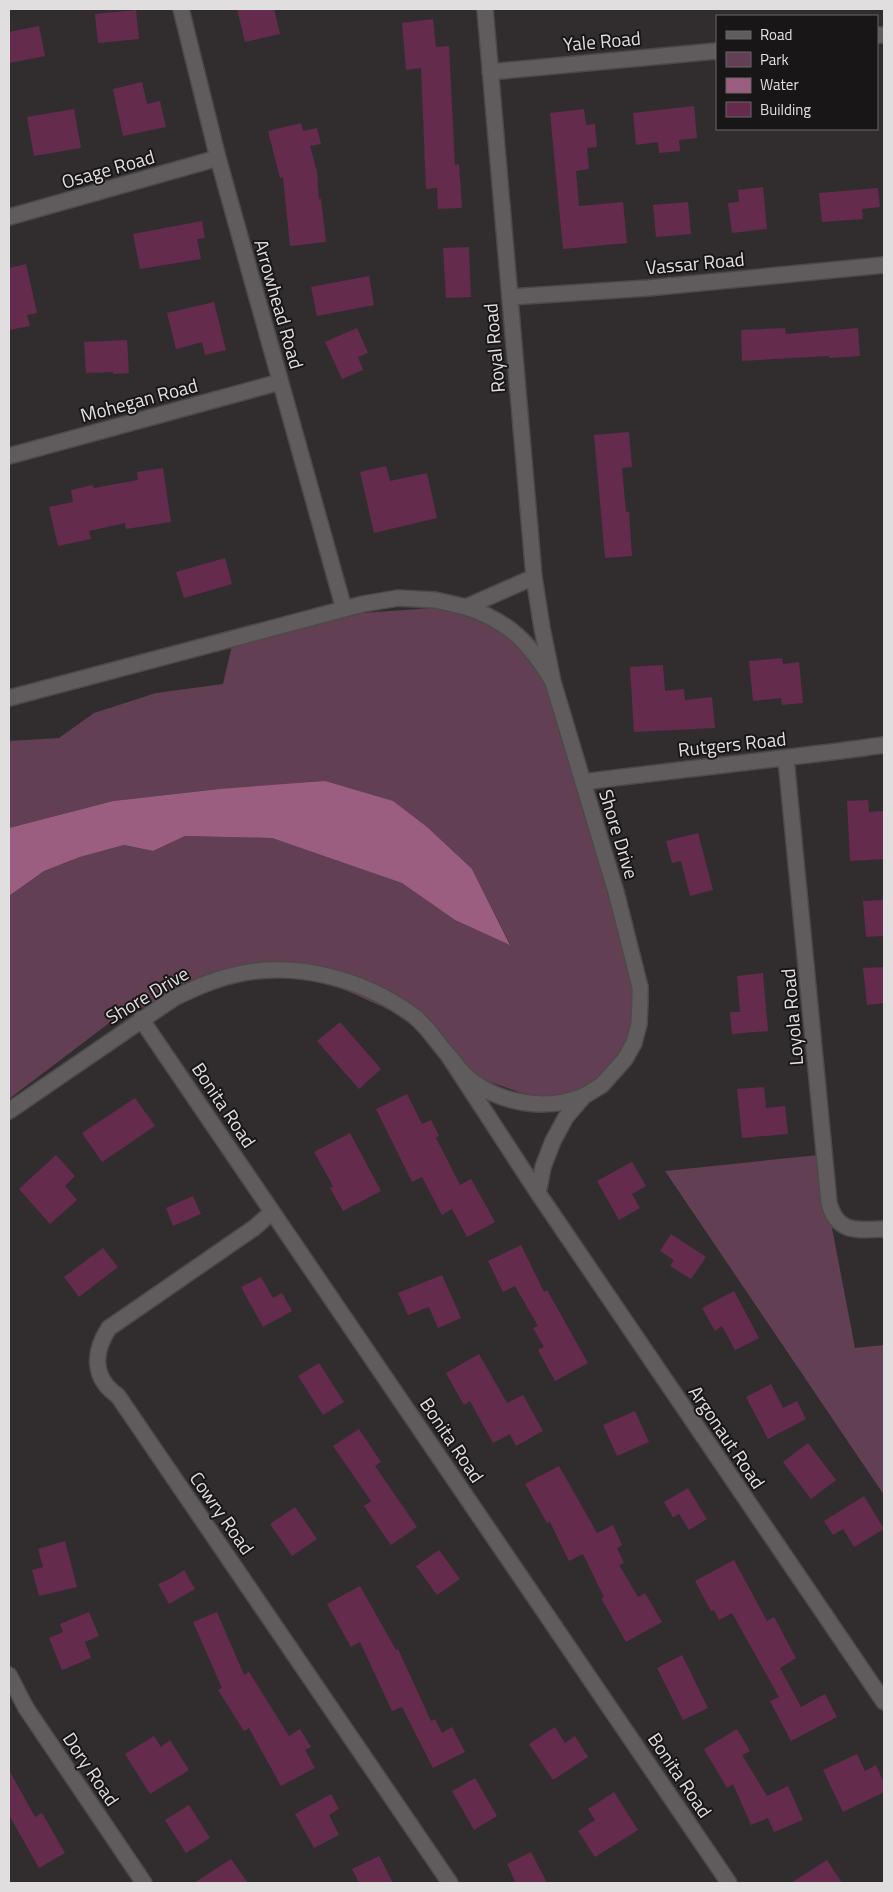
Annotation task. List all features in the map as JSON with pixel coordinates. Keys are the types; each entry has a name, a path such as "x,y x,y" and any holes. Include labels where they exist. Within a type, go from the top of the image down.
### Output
{"street":[{"name":"Arrowhead Road","path":"181,9 218,158 344,609"},
{"name":"Royal Road","path":"485,9 534,577 553,682"},
{"name":"Yale Road","path":"490,72 716,51"},
{"name":"Osage Road","path":"9,217 218,158"},
{"name":"Vassar Road","path":"510,297 648,288 884,265"},
{"name":"Mohegan Road","path":"9,456 280,382"},
{"path":"466,607 534,577"},
{"name":"Shore Drive","path":"9,698 363,604 398,598 435,600 481,612 503,624 523,639 539,659 553,682 616,892 640,987 639,1024 634,1043 625,1059 602,1085 584,1096 560,1103 533,1104 510,1100 489,1092 470,1080 415,1017 396,1004 364,987 329,976 305,972 269,970 235,974 203,984 181,994 9,1111"},
{"name":"Rutgers Road","path":"583,782 688,768 786,759 884,745"},
{"name":"Loyola Road","path":"786,759 829,1203 834,1217 845,1227 855,1230 884,1229"},
{"name":"Bonita Road","path":"141,1020 729,1883"},
{"name":"Shore Drive","path":"448,1055 538,1194"},
{"name":"Shore Drive","path":"538,1194 543,1167 553,1141 566,1117 584,1096"},
{"name":"Argonaut Road","path":"538,1194 884,1702"},
{"name":"Cowry Road","path":"272,1212 254,1228 109,1328 101,1340 97,1353 98,1368 103,1381 124,1405 450,1883"},
{"name":"Dory Road","path":"9,1675 26,1708 144,1883"}],"green space":[{"path":"461,606 540,653 641,1013 616,1068 577,1093 536,1098 479,1078 434,1030 287,964 121,1014 9,1099 9,896 44,871 80,857 124,845 153,851 185,836 272,838 403,883 455,920 510,944 472,869 219,789 113,801 9,828 9,741 59,738 94,713 156,693 223,684 234,637 305,617"},
{"path":"818,1155 855,1348 884,1345 884,1495 665,1171"}],"water":[{"path":"325,781 393,801 427,827 472,869 510,945 455,920 402,883 272,838 185,836 153,851 124,845 80,857 44,871 9,896 9,828 113,801 219,789"}],"building":[{"path":"237,9 274,9 280,34 245,42"},
{"path":"136,10 139,39 98,43 95,14"},
{"path":"433,19 436,47 449,46 455,165 459,164 462,208 438,209 437,188 426,189 421,68 406,70 402,23"},
{"path":"39,26 45,56 9,63 9,32"},
{"path":"142,82 147,104 160,101 166,127 123,136 113,89"},
{"path":"694,106 697,138 679,140 680,151 659,153 658,142 636,145 633,113"},
{"path":"74,109 81,148 34,156 27,117"},
{"path":"584,109 586,125 595,124 597,147 587,148 589,169 576,171 579,206 623,202 627,243 563,249 550,113"},
{"path":"301,123 303,131 317,128 321,144 310,146 317,172 326,242 290,246 283,177 280,178 268,131"},
{"path":"763,187 767,229 732,233 728,203 739,202 738,190"},
{"path":"878,188 880,207 862,209 863,219 822,222 819,193"},
{"path":"688,202 691,234 656,237 653,205"},
{"path":"202,221 205,238 197,239 201,259 140,269 133,234"},
{"path":"469,247 471,297 446,298 443,248"},
{"path":"26,264 37,313 27,315 30,326 9,330 9,268"},
{"path":"369,276 374,305 317,316 311,287"},
{"path":"214,302 226,350 205,355 202,342 176,349 167,313"},
{"path":"357,328 368,353 358,357 363,370 342,379 325,342"},
{"path":"785,328 786,334 858,328 860,356 742,361 741,330"},
{"path":"127,340 129,373 86,373 84,342"},
{"path":"629,432 632,467 622,468 626,512 629,512 632,556 605,558 594,435"},
{"path":"386,466 390,481 427,473 437,518 374,533 360,472"},
{"path":"163,468 171,522 126,529 125,523 89,531 91,539 58,546 49,507 73,502 71,490 93,485 94,488 138,480 137,472"},
{"path":"225,558 232,584 184,598 176,572"},
{"path":"782,658 783,664 799,662 803,703 782,705 781,698 753,701 749,661"},
{"path":"663,665 665,691 684,689 685,700 712,697 715,728 634,732 630,667"},
{"path":"868,800 869,812 883,811 884,859 850,861 847,801"},
{"path":"698,833 713,890 690,896 681,861 672,863 666,841"},
{"path":"884,900 884,936 866,937 863,901"},
{"path":"884,967 884,1003 867,1005 863,968"},
{"path":"763,973 768,1031 732,1034 730,1012 740,1012 737,976"},
{"path":"340,1022 381,1069 359,1089 317,1041"},
{"path":"764,1087 766,1108 785,1106 788,1134 742,1138 737,1089"},
{"path":"407,1094 422,1124 431,1120 439,1136 436,1138 460,1185 471,1179 495,1222 467,1237 452,1209 442,1215 422,1177 412,1182 376,1109"},
{"path":"135,1098 155,1126 102,1162 82,1133"},
{"path":"350,1133 381,1191 343,1211 330,1188 333,1186 314,1152"},
{"path":"56,1155 75,1176 65,1186 77,1200 50,1224 19,1189"},
{"path":"632,1162 646,1186 632,1194 640,1208 619,1220 597,1181"},
{"path":"193,1196 201,1214 173,1226 166,1208"},
{"path":"671,1234 706,1257 691,1279 670,1266 674,1260 660,1251"},
{"path":"521,1245 544,1292 547,1290 588,1363 555,1381 538,1350 544,1347 533,1328 538,1326 515,1286 503,1292 488,1261"},
{"path":"103,1248 118,1267 79,1297 64,1277"},
{"path":"442,1275 461,1318 438,1328 429,1307 408,1315 398,1293"},
{"path":"261,1277 273,1298 282,1293 292,1311 263,1327 241,1287"},
{"path":"734,1291 759,1338 735,1350 722,1326 715,1331 702,1308"},
{"path":"479,1354 507,1403 523,1395 543,1431 516,1446 510,1434 493,1443 470,1401 464,1405 446,1373"},
{"path":"319,1363 344,1402 323,1415 298,1376"},
{"path":"771,1384 783,1408 797,1401 806,1419 768,1439 746,1397"},
{"path":"635,1411 649,1442 617,1456 603,1425"},
{"path":"359,1429 381,1462 375,1466 417,1527 391,1545 364,1506 371,1501 333,1446"},
{"path":"808,1443 836,1480 811,1499 783,1462"},
{"path":"559,1466 597,1533 613,1525 622,1545 617,1548 624,1563 619,1565 638,1597 645,1593 662,1622 626,1642 601,1598 604,1597 583,1554 569,1561 550,1522 547,1523 525,1484"},
{"path":"688,1488 707,1519 689,1530 679,1514 673,1517 664,1502"},
{"path":"864,1496 884,1529 854,1547 843,1529 833,1535 824,1521"},
{"path":"295,1507 317,1539 292,1556 270,1524"},
{"path":"65,1541 77,1587 39,1596 32,1570 43,1567 38,1549"},
{"path":"439,1550 460,1579 437,1595 416,1566"},
{"path":"734,1560 767,1621 774,1617 796,1658 780,1668 801,1707 825,1694 837,1717 791,1741 770,1701 779,1697 732,1613 719,1620 714,1610 711,1611 695,1581"},
{"path":"184,1570 195,1589 169,1604 158,1584"},
{"path":"360,1586 396,1650 398,1649 431,1721 435,1719 442,1733 452,1727 465,1752 433,1768 402,1707 392,1711 360,1642 351,1647 327,1604"},
{"path":"89,1612 99,1636 85,1642 91,1658 62,1670 49,1638 63,1632 60,1624"},
{"path":"217,1612 244,1675 249,1672 289,1736 300,1729 311,1747 305,1750 315,1768 281,1786 249,1728 244,1731 218,1690 222,1688 193,1622"},
{"path":"682,1655 708,1708 683,1720 657,1668"},
{"path":"555,1727 565,1743 575,1736 588,1757 553,1780 529,1744"},
{"path":"737,1729 750,1751 742,1755 767,1796 788,1786 803,1820 774,1832 768,1818 751,1825 733,1784 727,1788 704,1749"},
{"path":"154,1736 161,1747 170,1740 189,1770 150,1794 125,1754"},
{"path":"857,1754 865,1771 876,1765 884,1783 884,1792 843,1812 823,1770"},
{"path":"9,1770 35,1817 42,1813 65,1853 39,1868 9,1815"},
{"path":"475,1778 497,1816 474,1830 452,1791"},
{"path":"614,1792 638,1830 595,1857 578,1831 595,1820 588,1809"},
{"path":"331,1794 339,1809 329,1815 339,1835 314,1848 295,1814"},
{"path":"189,1805 210,1838 186,1853 165,1820"},
{"path":"531,1852 547,1883 516,1883 507,1864"},
{"path":"379,1856 393,1883 359,1883 352,1869"},
{"path":"231,1859 248,1883 194,1883"},
{"path":"827,1860 842,1883 791,1883"}]}
